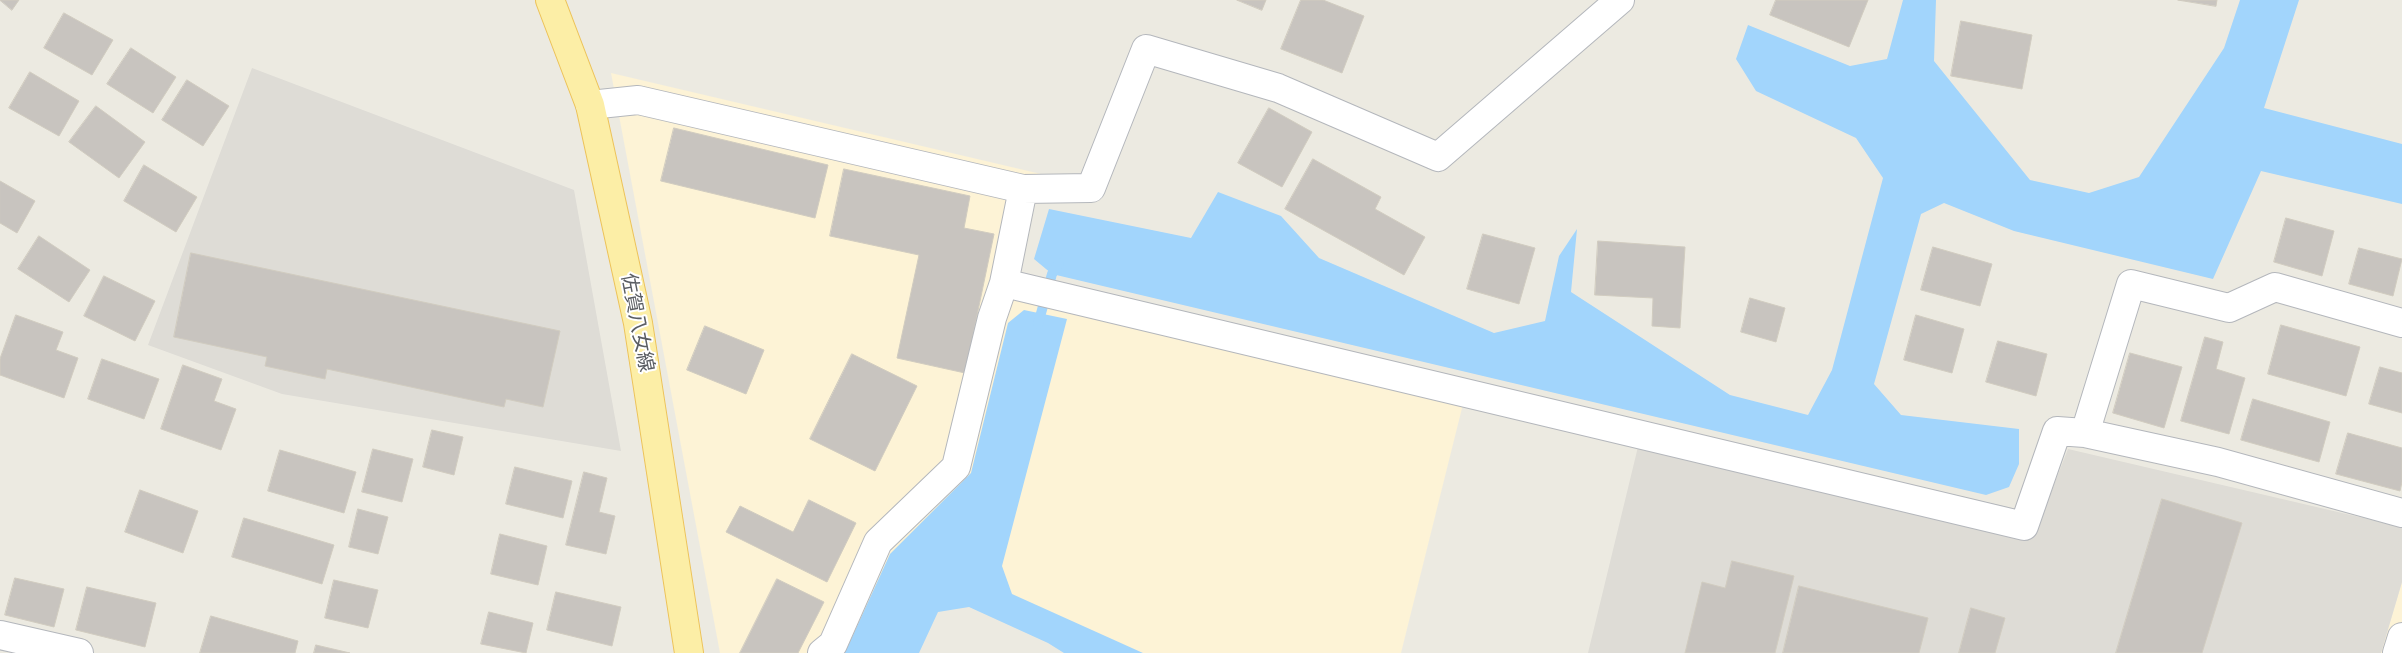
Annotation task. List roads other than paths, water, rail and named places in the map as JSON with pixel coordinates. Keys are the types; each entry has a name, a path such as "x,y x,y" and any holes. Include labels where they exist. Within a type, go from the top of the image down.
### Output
{"main road":[{"name":"佐賀八女線","path":"550,0 590,105 638,323 688,653"}],"street":[{"path":"590,105 638,100 1023,188 1091,188 1146,49 1278,88 1438,157 1620,0"},
{"path":"822,653 833,644 878,542 956,467 992,318 1004,283 1023,188"},
{"path":"1004,283 2024,526 2057,431 2086,433 2218,462 2402,513"},
{"path":"2086,433 2131,284 2229,308 2275,287 2402,323"},
{"path":"0,635 79,653"},
{"path":"2397,653 2402,637"}],"water":[{"path":"1903,0 1936,0 1934,61 2030,180 2089,193 2139,177 2224,48 2240,0 2299,0 2264,108 2402,144 2402,204 2261,171 2213,279 2014,231 1944,203 1921,214 1874,384 1901,415 2019,429 2019,464 2009,487 1986,495 1052,274 1034,259 1049,209 1191,238 1218,192 1281,216 1319,258 1494,333 1545,321 1559,256 1577,229 1571,292 1730,395 1808,415 1832,370 1883,178 1856,138 1756,91 1736,59 1748,25 1850,66 1887,59"},
{"path":"1024,310 1067,319 1002,566 1012,594 1143,653 1064,653 1048,643 969,607 938,612 919,653 842,653 848,646 890,554 971,473 1008,323"}],"waterway":[{"path":"1038,324 1052,274 1059,263"}]}
